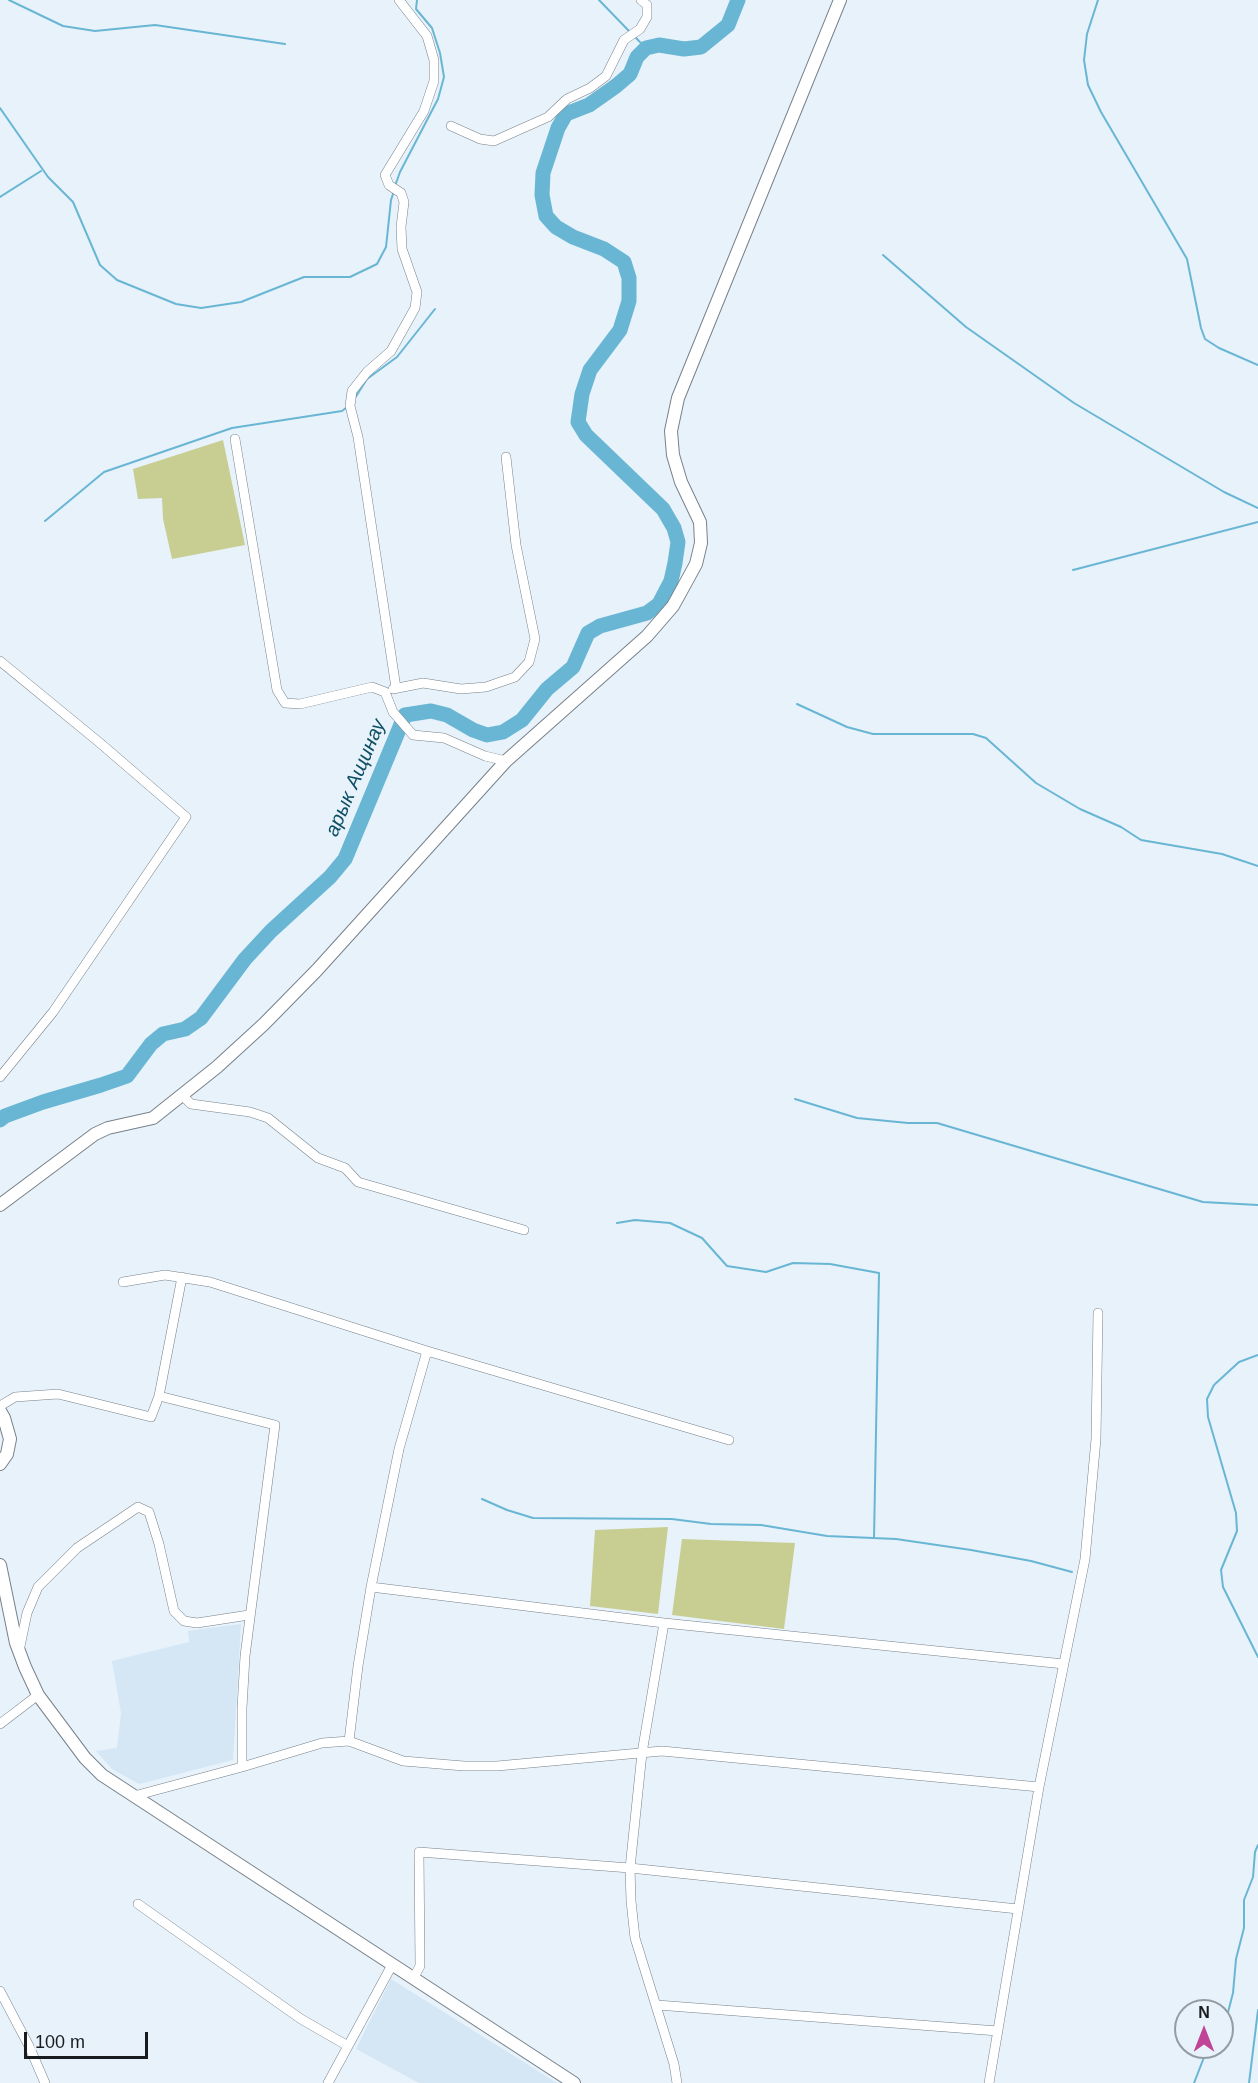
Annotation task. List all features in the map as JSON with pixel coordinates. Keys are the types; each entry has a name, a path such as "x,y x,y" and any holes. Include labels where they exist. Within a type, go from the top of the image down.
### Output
{"main road":[{"path":"0,1205 95,1134 108,1128 153,1118 217,1067 264,1024 317,970 506,760 647,636 673,606 696,564 701,543 700,522 681,482 673,455 671,431 678,398 840,0"},
{"path":"0,1411 10,1439 7,1454 0,1464"},
{"path":"0,1565 19,1652 38,1695 85,1758 102,1775 574,2083"}],"street":[{"path":"396,688 358,436 350,406 352,391 367,372 391,351 415,308 417,292 402,249 401,227 404,202 401,193 389,185 386,175 424,111 434,81 434,60 427,36 399,0"},
{"path":"450,126 480,139 494,141 548,117 567,99 590,88 606,76 624,40 640,29 647,17 647,4 641,0"},
{"path":"235,439 277,690 285,703 300,704 372,687 385,692 423,683 461,689 486,687 515,677 529,662 535,639 516,545 506,457"},
{"path":"0,661 186,817 53,1012 0,1077"},
{"path":"385,692 393,712 413,735 444,738 485,756 506,760"},
{"path":"182,1095 191,1104 250,1112 268,1118 318,1158 345,1168 358,1182 524,1230"},
{"path":"123,1282 165,1275 210,1282 427,1351 729,1440"},
{"path":"0,1406 15,1397 58,1394 151,1417 159,1396 182,1277"},
{"path":"989,2083 1039,1787 1084,1560 1096,1438 1098,1313"},
{"path":"349,1741 370,1587 399,1449 427,1351"},
{"path":"159,1396 275,1425 249,1616 242,1708 242,1767"},
{"path":"19,1652 27,1612 38,1587 76,1548 138,1507 149,1512 159,1544 174,1611 184,1621 197,1623 249,1616"},
{"path":"370,1587 664,1623 1064,1664"},
{"path":"664,1623 642,1753 630,1868 630,1901 635,1938 657,2005 674,2064 677,2083"},
{"path":"0,1724 38,1695"},
{"path":"134,1796 322,1743 349,1741 402,1761 464,1766 497,1766 662,1751 1039,1787"},
{"path":"413,1978 420,1966 419,1852 630,1868 1018,1910"},
{"path":"138,1904 301,2019 348,2046"},
{"path":"328,2083 392,1965"},
{"path":"0,1991 29,2046 45,2083"},
{"path":"657,2005 998,2031"}],"shaded area":[{"path":"241,1624 233,1760 139,1784 112,1769 96,1751 117,1748 121,1713 112,1661 189,1642 188,1631"},
{"path":"391,1979 557,2083 419,2083 356,2049"}],"green space":[{"path":"223,440 245,545 172,559 163,519 162,498 138,499 133,469"},
{"path":"668,1527 658,1614 590,1606 595,1530"},
{"path":"682,1539 795,1543 784,1629 672,1615"}],"waterway":[{"path":"9,0 63,26 95,31 155,25 285,44"},
{"path":"395,186 438,99 444,77 440,53 432,28 416,9 417,0"},
{"path":"599,0 629,31"},
{"name":"арык Ащинау","path":"0,1120 43,1102 127,1076 151,1044 163,1034 185,1029 201,1018 245,959 271,931 330,877 345,859 405,715 431,711 447,715 487,735 503,732 522,720 547,689 573,667 588,633 600,626 647,613 659,604 671,581 675,563 678,542 674,528 663,509 586,435 578,422 582,394 590,370 620,330 629,301 629,278 624,262 604,249 573,237 556,227 546,216 542,195 543,173 558,128 566,114 589,105 616,86 630,74 637,57 646,48 659,45 684,49 701,47 728,25 738,0"},
{"path":"1098,0 1087,34 1084,60 1088,85 1101,112 1187,259 1205,339 1219,348 1258,365"},
{"path":"633,35 646,48"},
{"path":"0,108 48,177 73,202 100,265 117,280 176,304 201,308 241,302 304,277 350,277 377,264 386,247 394,191"},
{"path":"0,197 41,171"},
{"path":"883,255 966,327 1074,403 1224,492 1258,508"},
{"path":"355,398 367,379 397,357 435,309"},
{"path":"45,521 104,472 232,428 342,411 346,408"},
{"path":"1073,570 1258,522"},
{"path":"797,704 847,727 873,734 973,734 986,738 1036,783 1080,809 1121,827 1141,840 1222,854 1258,866"},
{"path":"795,1099 857,1118 908,1123 937,1123 1203,1202 1258,1205"},
{"path":"617,1223 635,1220 670,1223 702,1238 727,1266 766,1272 793,1263 830,1264 879,1273 874,1538"},
{"path":"1258,1355 1239,1362 1214,1385 1207,1399 1208,1417 1236,1513 1237,1531 1221,1570 1223,1587 1258,1657"},
{"path":"482,1499 533,1518 672,1519 711,1524 761,1525 827,1536 896,1539 971,1550 1031,1561 1072,1572"},
{"path":"1231,1999 1236,1959 1244,1928 1244,1900 1253,1877 1255,1852 1258,1845"},
{"path":"1249,2083 1258,2010"},
{"path":"1194,2083 1203,2059"}]}
